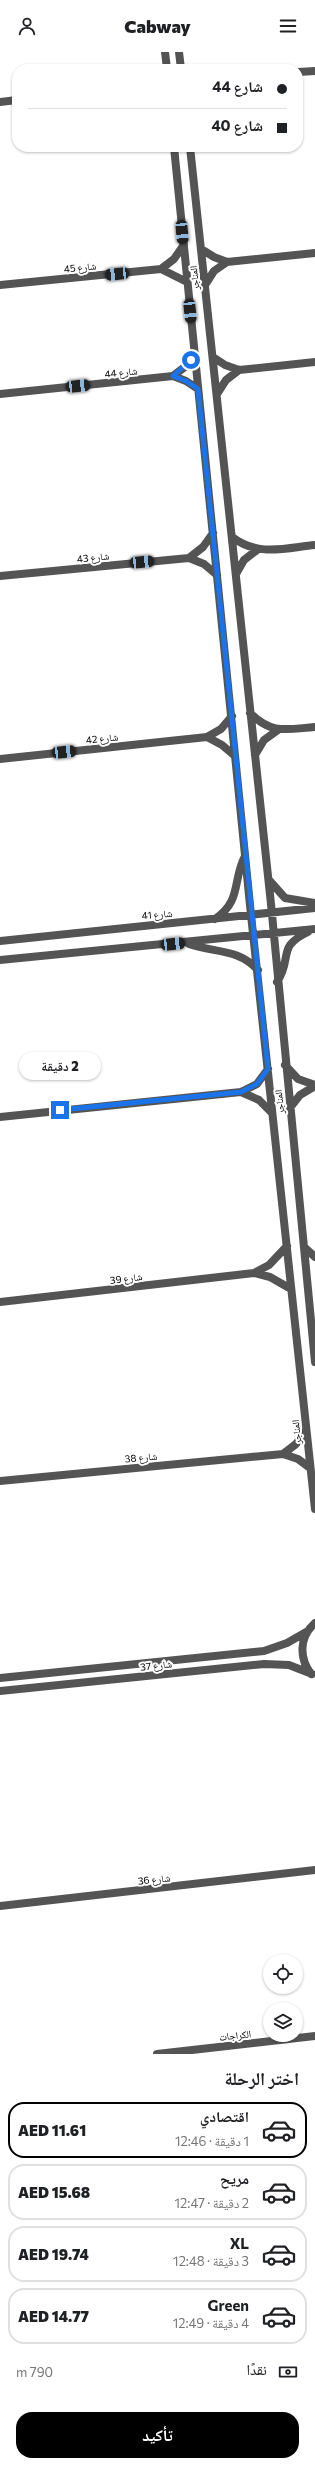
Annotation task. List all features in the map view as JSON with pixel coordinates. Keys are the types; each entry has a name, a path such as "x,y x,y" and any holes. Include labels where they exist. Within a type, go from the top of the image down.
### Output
{"street":[{"path":"165,52 166,64"},
{"path":"180,52 181,64"},
{"path":"303,72 315,71"},
{"path":"0,102 12,101"},
{"name":"المناجر","path":"174,152 251,916 315,1509"},
{"name":"المناجر","path":"191,152 272,914 289,1109 315,1362"},
{"path":"183,246 174,260 161,269 187,282"},
{"path":"201,249 214,257 227,262 315,253"},
{"path":"205,285 214,272 227,262"},
{"name":"شارع 45","path":"0,285 161,269"},
{"path":"173,376 186,366 194,353"},
{"path":"213,357 239,370"},
{"path":"217,394 226,380 239,370 315,362"},
{"path":"173,376 186,381 198,389"},
{"name":"شارع 44","path":"0,394 173,376"},
{"path":"189,558 203,548 213,533"},
{"path":"232,537 244,546 257,550 315,545"},
{"path":"236,574 244,560 257,550"},
{"path":"189,558 204,564 217,575"},
{"name":"شارع 43","path":"0,576 189,558"},
{"path":"250,713 263,724 278,730 315,726"},
{"name":"شارع 42","path":"0,759 207,737 221,729 232,716"},
{"path":"255,755 264,740 278,730"},
{"path":"207,737 222,745 235,756"},
{"name":"المناجر","path":"215,919 222,914 233,900 238,873 245,856"},
{"path":"268,879 279,894 285,898 315,903"},
{"name":"شارع 41","path":"0,941 272,914 315,908"},
{"path":"0,960 186,943 314,929"},
{"path":"277,982 283,972 289,945 294,939 314,929"},
{"path":"186,943 236,954 248,961 258,970"},
{"path":"285,1065 298,1079 315,1086"},
{"path":"0,1117 241,1092 257,1084 268,1069"},
{"path":"289,1109 300,1095 315,1086"},
{"path":"241,1092 259,1100 272,1113"},
{"name":"شارع 39","path":"0,1302 254,1273 269,1265 287,1246"},
{"path":"304,1247 315,1257"},
{"name":"شارع 39","path":"254,1273 274,1279 291,1289"},
{"path":"308,1286 315,1279"},
{"path":"283,1454 296,1444 306,1430"},
{"name":"شارع 38","path":"0,1481 283,1454 298,1459 310,1468"},
{"path":"312,1625 302,1650 304,1663 313,1676"},
{"name":"شارع 37","path":"0,1678 264,1651 287,1643 312,1625"},
{"name":"شارع 37","path":"0,1691 264,1664 289,1665 313,1676"},
{"name":"شارع 36","path":"0,1906 313,1872"},
{"name":"الكراجات","path":"157,2054 315,2036"}],"route":[{"path":"60,1110 241,1092 250,1089 257,1084 268,1069 251,916 198,389 186,381 173,376 180,372 191,360"}]}
